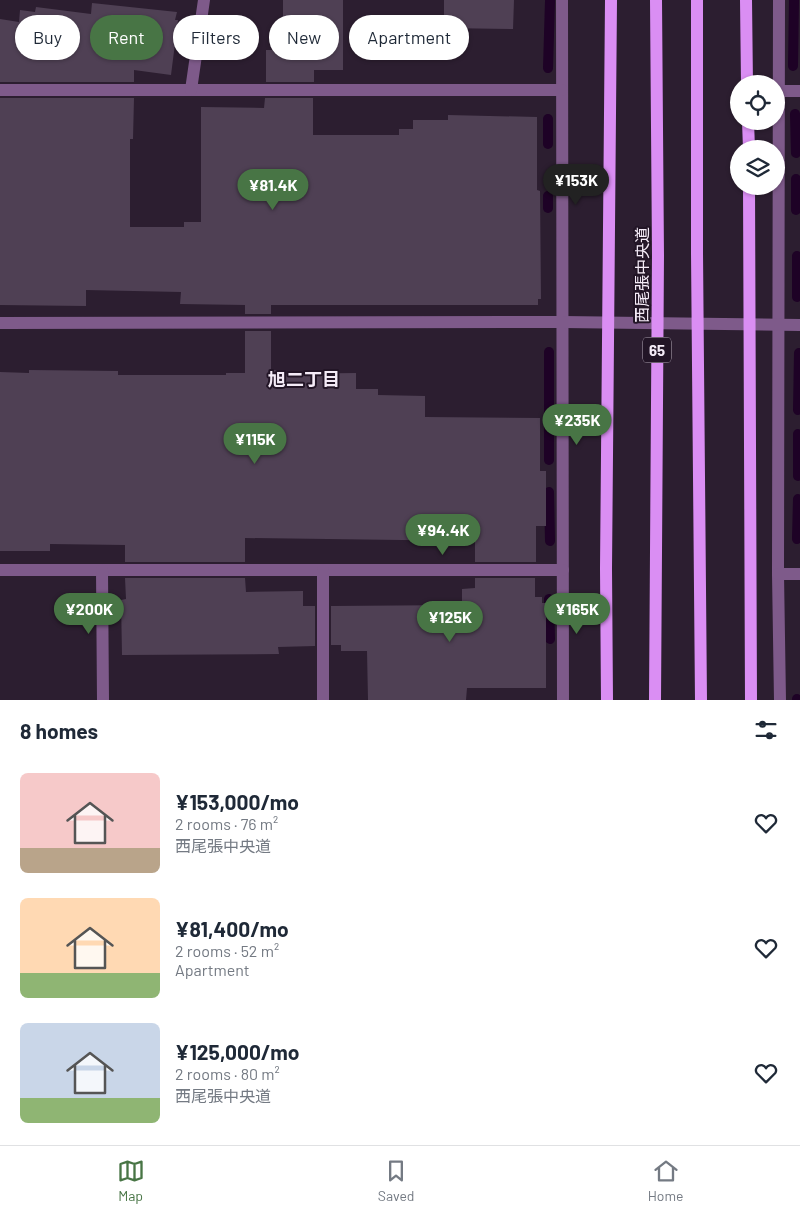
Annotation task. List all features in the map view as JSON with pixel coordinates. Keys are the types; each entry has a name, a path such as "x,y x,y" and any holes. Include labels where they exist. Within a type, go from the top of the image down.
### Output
{"main road":[{"path":"607,700 606,569 611,0"},
{"name":"西尾張中央道","path":"655,700 658,265 656,0"},
{"path":"697,0 701,700"},
{"path":"746,0 747,75"},
{"path":"749,195 751,700"}],"street":[{"path":"191,90 204,0"},
{"path":"562,0 563,700"},
{"path":"779,75 780,0"},
{"path":"0,90 562,90"},
{"path":"785,91 800,91"},
{"path":"779,130 778,574 780,700"},
{"path":"0,323 562,322 800,325"},
{"path":"0,570 563,570"},
{"path":"102,570 103,700"},
{"path":"323,570 323,700"},
{"path":"778,574 800,574"}],"building":[{"path":"283,0 343,0 343,70 314,70 314,82 266,82 266,50 269,50 269,60 339,60 339,15 283,15"},
{"path":"444,0 514,0 513,29 469,28 469,15 444,15"},
{"path":"92,3 177,12 176,15 173,15 171,75 134,70 134,82 0,82 0,19 15,21 15,60 80,60 80,15 20,15 20,10 35,12 36,7 91,14"},
{"path":"0,98 134,98 133,139 130,139 130,227 184,227 184,222 201,222 201,107 264,108 265,98 313,98 313,135 399,135 399,129 413,129 413,120 448,120 448,115 537,117 537,190 540,191 541,299 538,299 538,305 271,305 271,314 245,314 245,305 180,304 181,292 86,290 86,306 0,305"},
{"path":"245,331 271,331 271,370 279,370 279,374 356,373 356,389 378,389 378,395 425,396 425,417 540,418 540,471 546,471 546,526 536,526 536,562 475,562 475,541 245,538 245,562 125,562 125,545 50,544 50,551 0,551 0,372 29,373 29,370 118,371 118,375 226,375 226,373 245,373"},
{"path":"125,578 245,578 246,592 303,591 303,606 315,606 315,646 278,647 279,654 122,655 121,600 126,599"},
{"path":"475,578 535,578 535,597 542,597 542,603 546,603 546,688 467,688 466,700 368,700 367,651 341,651 341,645 331,645 331,606 462,605 462,589 475,588"}],"waterway":[{"path":"793,66 794,0"},
{"path":"548,68 550,1"},
{"path":"795,114 796,153"},
{"path":"548,119 548,144"},
{"path":"796,179 796,210"},
{"path":"548,196 548,208"},
{"path":"797,256 797,297"},
{"path":"549,352 549,460"},
{"path":"798,410 799,353"},
{"path":"798,434 798,476"},
{"path":"549,492 550,541"},
{"path":"797,539 798,499"},
{"path":"549,599 550,639"}],"district":[{"name":"旭二丁目","path":"304,379"}]}
